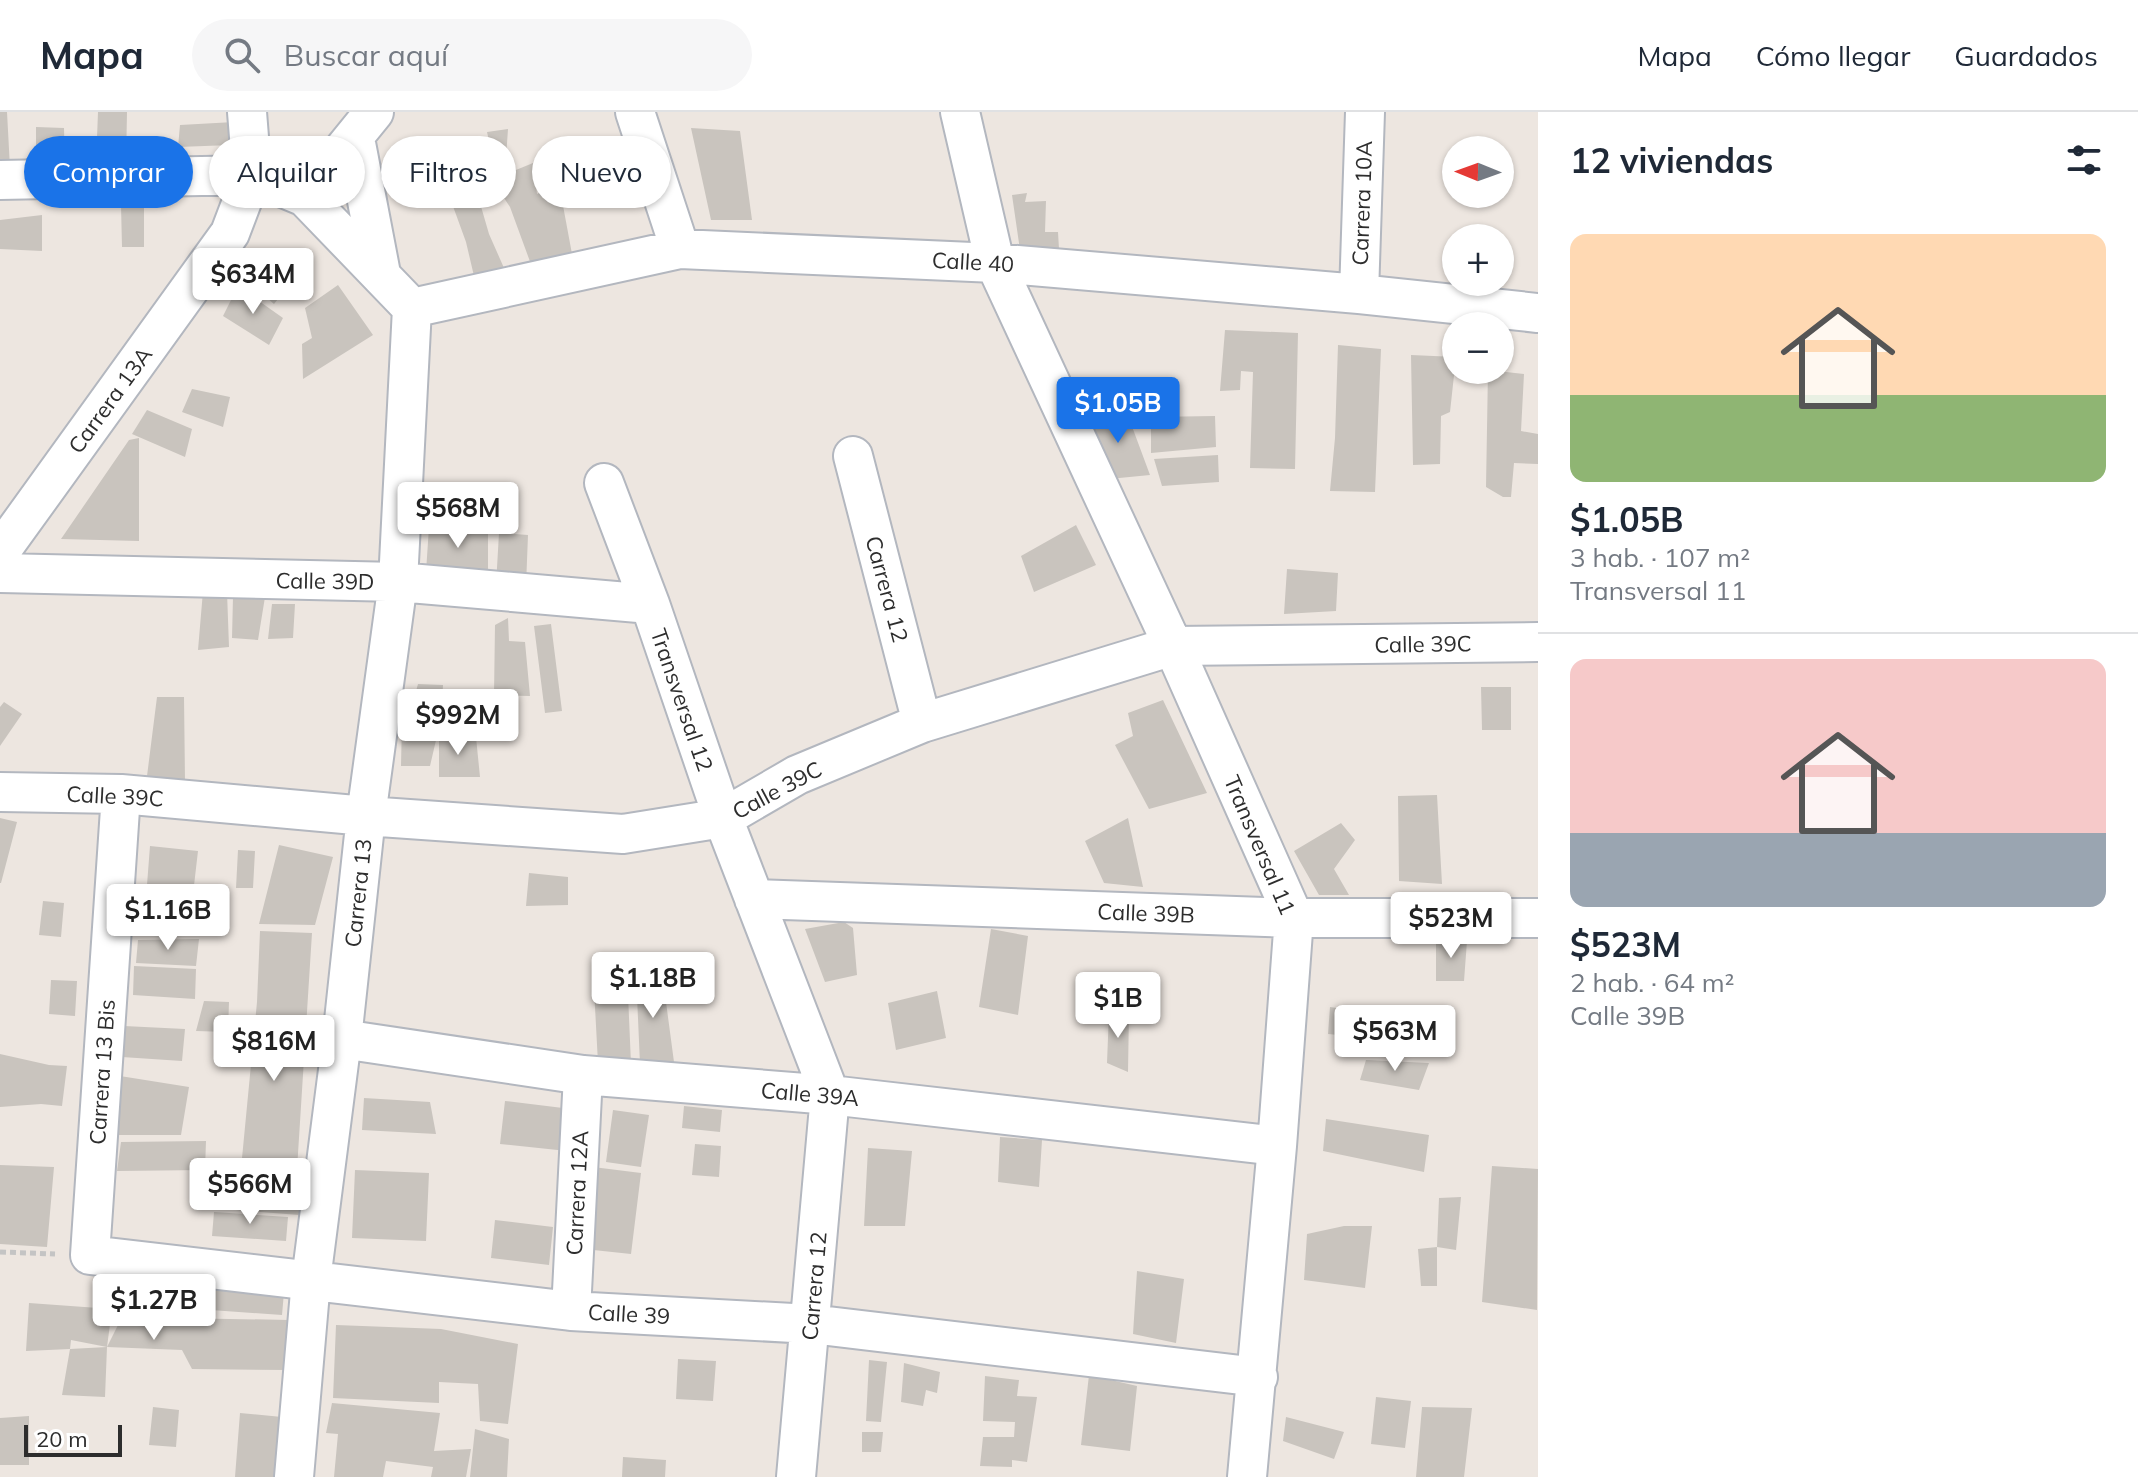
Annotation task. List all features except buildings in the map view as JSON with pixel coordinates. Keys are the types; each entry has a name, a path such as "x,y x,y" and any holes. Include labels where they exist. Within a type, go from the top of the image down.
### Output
{"street":[{"name":"Carrera 13A","path":"247,112 249,136"},
{"path":"635,112 680,249"},
{"path":"960,112 995,263"},
{"name":"Carrera 10A","path":"1359,294 1365,112"},
{"path":"364,125 381,274"},
{"path":"0,180 209,176"},
{"name":"Carrera 13A","path":"0,552 230,233 239,208"},
{"path":"316,208 412,308"},
{"name":"Calle 40","path":"412,308 680,249 995,263 1359,294 1538,313"},
{"name":"Transversal 11","path":"995,263 1173,646 1294,918 1258,1377 1247,1477"},
{"name":"Carrera 13","path":"294,1477 311,1280 342,1039 366,816 398,582 412,308"},
{"name":"Carrera 12","path":"853,456 922,723"},
{"name":"Transversal 12","path":"604,483 650,604 723,818 830,1095"},
{"name":"Calle 39D","path":"0,573 398,582 650,604"},
{"name":"Calle 39C","path":"0,792 121,794 366,816 623,834 723,818 797,775 922,723 1173,646 1538,642"},
{"name":"Carrera 13 Bis","path":"90,1255 121,794"},
{"name":"Calle 39B","path":"754,899 1294,918 1538,918"},
{"name":"Calle 39A","path":"342,1039 583,1075 830,1095 1277,1146"},
{"name":"Carrera 12A","path":"571,1311 583,1075"},
{"name":"Carrera 12","path":"796,1477 830,1095"},
{"name":"Calle 39","path":"90,1255 571,1311 811,1324 1258,1377"}],"path":[{"path":"0,1252 90,1255"}]}
